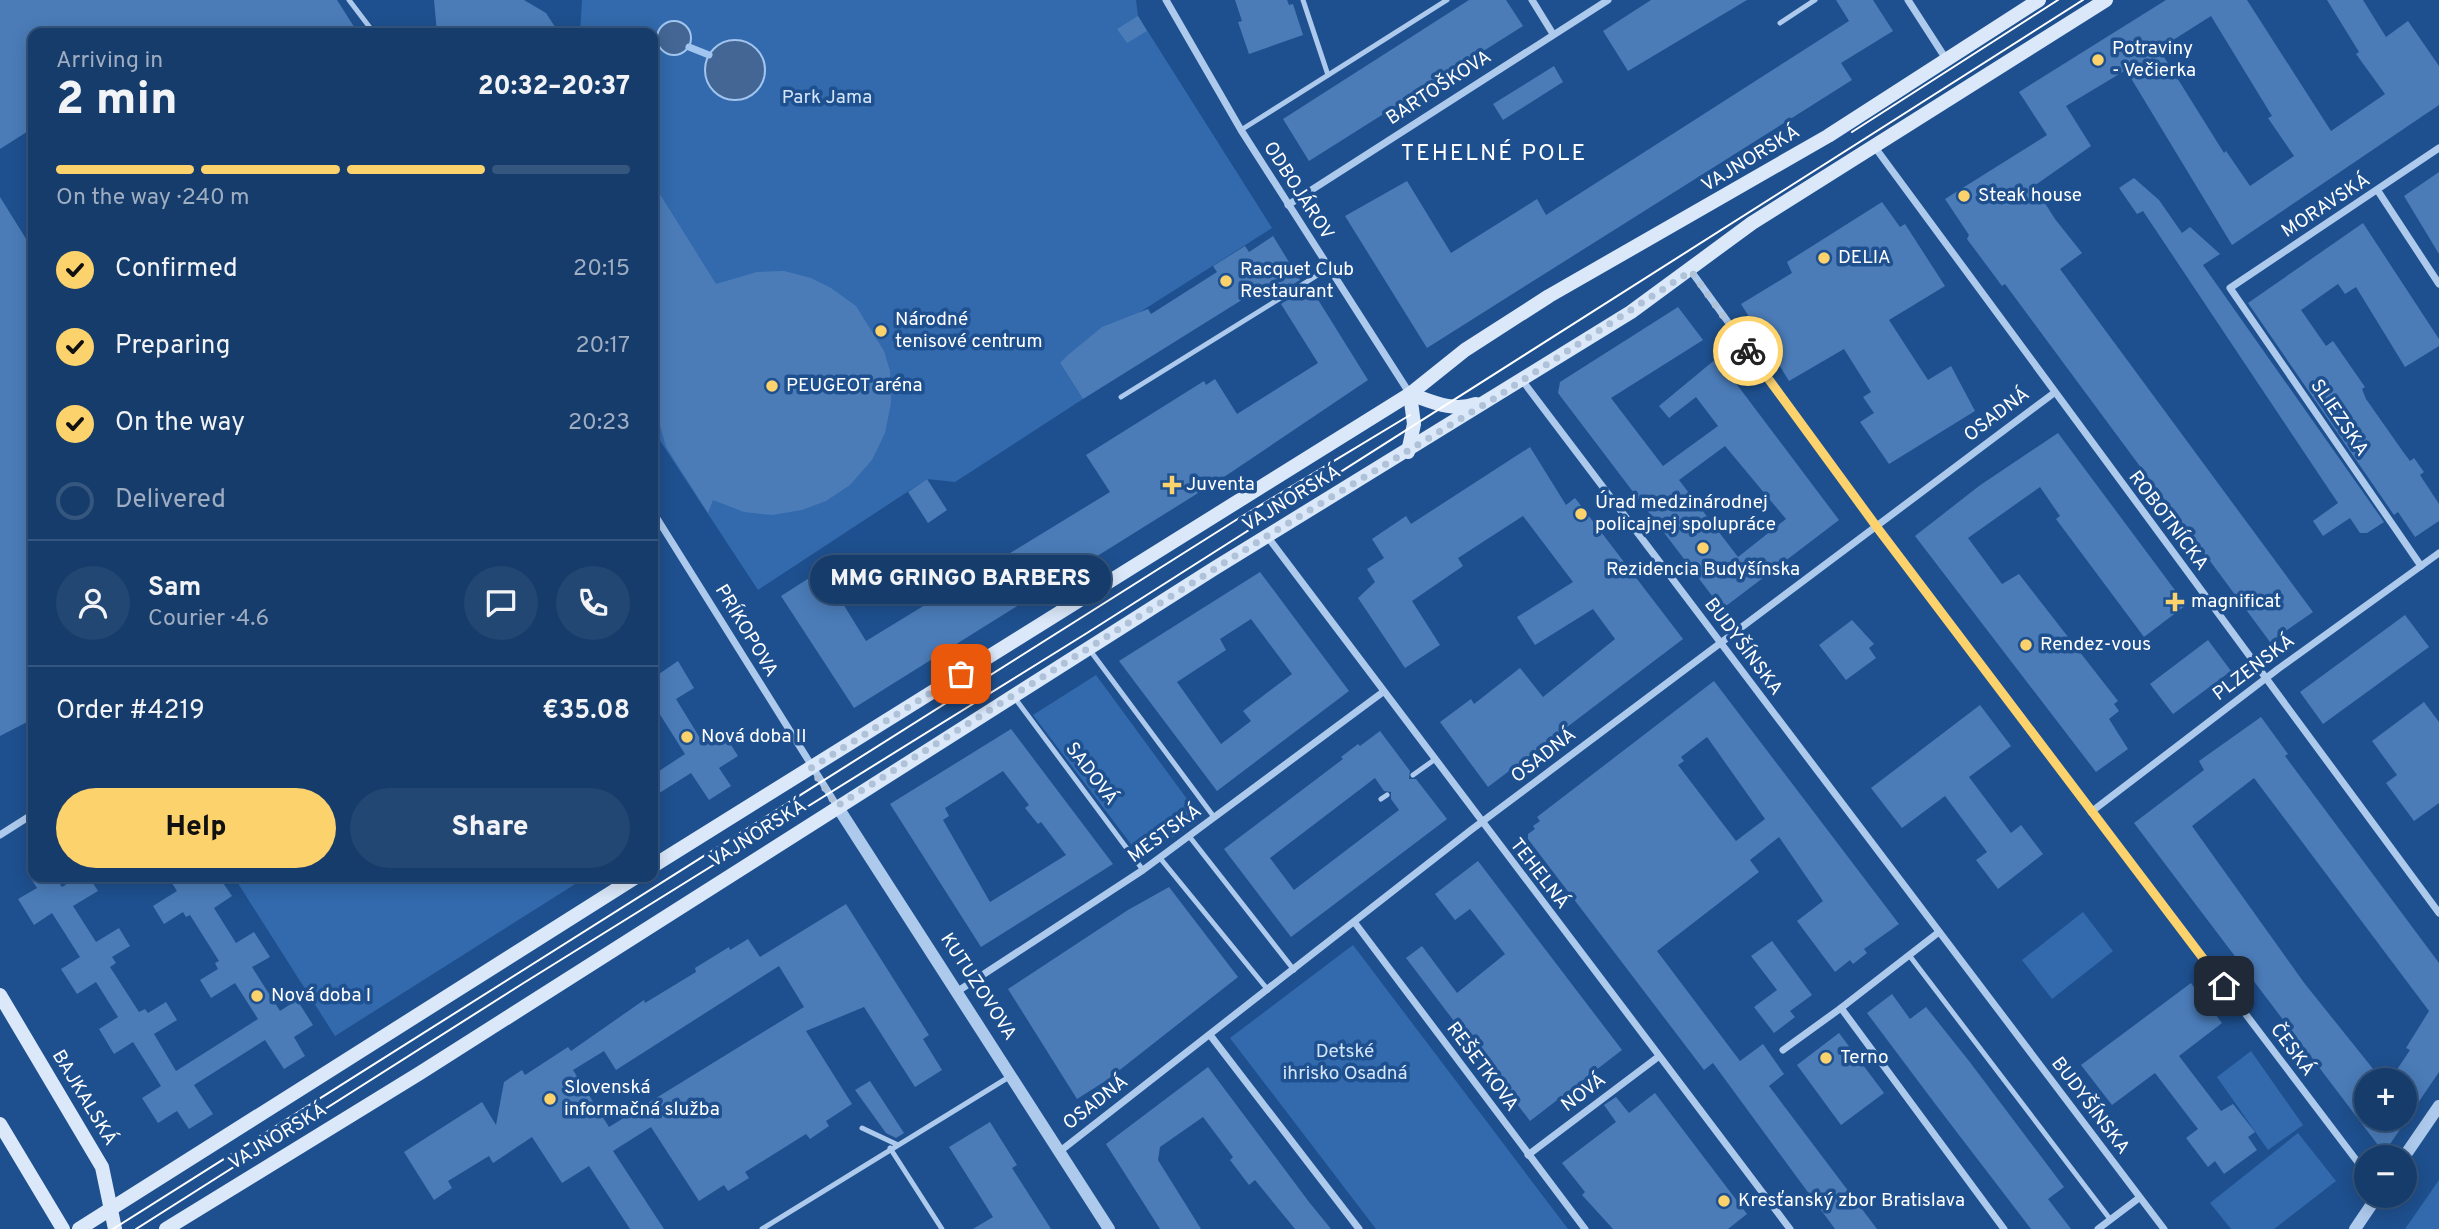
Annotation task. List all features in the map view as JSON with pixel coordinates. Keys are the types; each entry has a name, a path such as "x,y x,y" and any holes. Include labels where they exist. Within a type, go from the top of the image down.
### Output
{"main road":[{"name":"VAJNORSKÁ","path":"658,863 1410,394 1465,350 1549,296 1828,136 2039,0"},
{"name":"VAJNORSKÁ","path":"166,1229 420,1073 837,806 1267,536 1495,398 1691,271 1752,223 2106,0"},
{"name":"VAJNORSKÁ","path":"1410,394 1443,406 1461,409 1495,398"},
{"path":"1408,452 1415,424 1410,394"},
{"name":"VAJNORSKÁ","path":"79,1229 355,1052 628,882"},
{"name":"BAJKALSKÁ","path":"0,995 102,1167 115,1229"},
{"path":"0,1124 63,1229"},
{"path":"105,1229 112,1208"}],"street":[{"name":"ODBOJÁROV","path":"1166,0 1241,130 1410,394"},
{"path":"1532,0 1553,34"},
{"name":"BARTOŠKOVA","path":"1289,205 1608,0"},
{"path":"1908,0 1946,59"},
{"name":"ROBOTNÍCKA","path":"1874,146 2439,914"},
{"name":"MORAVSKÁ","path":"2230,288 2439,148"},
{"path":"2378,191 2439,284"},
{"name":"ČESKÁ","path":"1691,271 1876,525 2354,1157"},
{"name":"SLIEZSKA","path":"2230,288 2421,566"},
{"name":"BUDYŠÍNSKA","path":"1522,380 2164,1229"},
{"name":"OSADNÁ","path":"1059,1152 1482,823 2054,393"},
{"name":"PRÍKOPOVA","path":"658,520 811,768"},
{"name":"TEHELNÁ","path":"1267,536 1790,1229"},
{"name":"PLZENSKÁ","path":"2091,812 2266,678 2439,553"},
{"name":"MESTSKÁ","path":"958,991 1143,870 1383,692"},
{"name":"KUTUZOVOVA","path":"811,768 958,991 1109,1229"},
{"path":"1,835 28,817"},
{"name":"REŠETKOVA","path":"1354,923 1585,1229"},
{"path":"1783,1050 1939,932"},
{"path":"1841,1008 2004,1229"},
{"path":"1210,1035 1359,1229"},
{"name":"NOVÁ","path":"1528,1155 1658,1056"},
{"path":"2412,1145 2439,1106"},
{"path":"2098,1229 2140,1198"},
{"path":"2355,1229 2369,1208"}],"lane":[{"path":"349,0 370,28"},
{"path":"1303,0 1328,75"},
{"path":"1241,130 1447,0"},
{"path":"1780,23 1815,0"},
{"path":"1121,397 1329,268"},
{"path":"1089,649 1214,817"},
{"name":"SADOVÁ","path":"1014,697 1143,870"},
{"path":"1413,775 1434,760"},
{"path":"1381,799 1387,795"},
{"path":"1189,836 1294,970"},
{"path":"1160,858 1268,990"},
{"path":"1909,956 2110,1219"},
{"path":"762,1229 896,1144 1012,1076"},
{"path":"862,1128 896,1144"},
{"path":"890,1148 942,1229"}],"green space":[{"name":"Národné tenisové centrum","path":"582,0 1136,0 1138,16 1272,228 1060,363 1083,399 955,482 927,479 758,590 658,438 658,28 580,28"},
{"path":"1096,675 1198,814 1196,822 1144,856 1137,852 1033,715"},
{"path":"237,882 578,882 335,1036"},
{"path":"2083,912 2113,951 2052,999 2022,960"},
{"name":"Detské ihrisko Osadná","path":"1353,945 1568,1229 1376,1229 1230,1038"},
{"path":"2251,1051 2303,1125 2268,1150 2217,1077"},
{"path":"2298,1133 2336,1181 2274,1229 2231,1229 2210,1203"},
{"path":"2439,1180 2439,1229 2405,1229"}],"shaded area":[{"path":"667,22 681,22 690,31 690,45 681,54 667,54 658,45 658,31"},
{"path":"729,40 741,40 760,53 765,70 763,82 752,95 741,100 729,100 710,87 705,76 705,64 718,45"}],"building":[{"path":"0,0 337,0 355,28 28,28 28,131 0,149"},
{"path":"434,0 524,0 546,13 556,28 437,28"},
{"path":"1235,0 1287,0 1289,5 1293,4 1303,35 1249,54 1238,22 1242,21"},
{"path":"1469,0 1506,0 1523,26 1309,161 1283,119"},
{"path":"1651,0 1747,0 1628,71 1603,31"},
{"path":"1836,0 1873,0 1893,31 1841,63 1852,80 1427,348 1345,216 1407,181 1451,253 1537,199 1546,215 1849,21"},
{"path":"2166,0 2247,0 2331,131 2385,94 2356,54 2359,52 2327,0 2363,0 2386,37 2408,21 2439,66 2439,105 2232,245 2126,70 2066,106 2091,146 2034,186 2055,219 2082,253 2060,269 2313,612 2270,642 2005,284 2002,286 1967,239 1969,235 1945,199 2047,135 2019,92","holes":["2211,16 2272,116 2268,118 2294,156 2250,186 2226,151 2224,153 2159,49"]},
{"path":"1138,16 1147,31 1127,43 1117,29"},
{"path":"1554,66 1563,82 1503,120 1493,104"},
{"path":"2439,172 2439,254 2404,196"},
{"path":"2134,178 2159,200 2182,233 2190,227 2220,254 2203,265 2384,522 2367,533 2360,533 2350,518 2323,536 2313,521 2338,503 2143,211 2137,214 2119,188"},
{"name":"PEUGEOT aréna","path":"658,191 716,284 757,272 784,271 811,278 831,288 856,306 884,351 890,371 891,403 885,433 872,460 850,485 826,501 802,510 772,515 744,512 713,500 708,513 666,447 658,419"},
{"path":"0,197 28,242 28,722 0,736"},
{"path":"1882,202 1900,227 1905,224 1945,286 1889,320 1928,380 1951,366 1975,411 1889,464 1860,422 1874,413 1863,397 1871,392 1844,349 1789,381 1741,304 1792,273 1787,262"},
{"path":"2363,223 2439,339 2439,346 2405,367 2356,287 2345,294 2338,284 2301,310 2326,346 2333,341 2365,387 2362,389 2366,399 2410,461 2414,458 2424,472 2420,475 2439,504 2439,521 2415,537 2398,512 2394,515 2248,303"},
{"path":"1273,236 1300,280 1276,295 1269,283 1083,399 1060,363 1068,355 1102,327 1148,309 1151,314 1217,272 1213,266 1245,246 1249,252"},
{"path":"1305,289 1308,293 1312,290 1368,380 1227,475 854,708 781,596 828,566 847,595 840,599 866,641 1110,492 1086,455 1204,381 1206,385 1215,379 1237,414 1318,363 1281,304"},
{"path":"1678,307 1703,340 1611,398 1663,466 1718,426 1696,397 1669,418 1659,406 1717,358 1839,520 1722,609 1558,393 1560,382","holes":["1725,446 1786,519 1738,557 1679,480"]},
{"path":"2058,433 2186,605 2144,637 2056,519 2060,516 2040,487 1968,538 2002,584 2019,574 2118,701 2114,704 2119,711 2109,719 2128,749 2096,772 1915,536 1979,486"},
{"path":"1530,447 1566,505 1575,498 1683,639 1488,787 1440,722 1471,699 1474,704 1520,668 1543,697 1615,639 1593,609 1535,645 1517,617 1573,582 1523,516 1458,558 1463,566 1412,601 1440,645 1405,668 1358,598 1375,582 1367,569 1384,558 1372,539 1406,516 1411,524"},
{"path":"927,479 947,510 928,523 908,492"},
{"path":"1260,572 1349,691 1217,791 1119,661","holes":["1251,619 1292,674 1243,711 1251,721 1221,744 1177,682 1226,650 1220,639"]},
{"path":"2405,615 2429,647 2323,724 2300,692"},
{"path":"1852,620 1874,644 1869,648 1876,658 1846,680 1819,645"},
{"path":"2208,640 2231,671 2173,714 2150,684"},
{"name":"Nová doba II","path":"678,661 694,688 676,699 703,743 722,731 738,756 719,768 731,786 709,800 691,773 658,794 658,772 685,754 658,714 658,675"},
{"path":"1714,681 1899,924 1864,949 1867,953 1853,964 1850,960 1835,972 1797,921 1823,901 1779,837 1750,860 1759,872 1657,951 1740,1061 1763,1044 1784,1074 1769,1086 1877,1229 1835,1229 1713,1063 1704,1070 1528,839 1528,834 1535,829 1533,826 1540,821 1537,817","holes":["1707,737 1765,819 1736,841 1678,765 1684,761 1681,757"]},
{"path":"2424,702 2439,722 2439,803 2414,821 2386,783 2397,775 2372,741"},
{"path":"1980,705 2011,746 1969,777 2011,833 2021,825 2043,854 1998,889 1976,860 1987,852 1945,796 1902,828 1871,788"},
{"path":"2261,717 2288,754 2285,756 2439,963 2439,1072 2417,1104 2417,1068 2398,1068 2410,1050 2406,1048 2429,1011 2254,778 2192,826 2305,984 2372,1068 2354,1068 2354,1113 2134,823 2204,770 2199,761"},
{"path":"1011,729 1113,864 981,947 890,804","holes":["1003,771 1029,805 1025,808 1038,824 1041,822 1066,855 990,902 943,820 949,816 945,808"]},
{"path":"1380,731 1410,771 1409,779 1416,779 1447,819 1291,937 1224,849 1343,759 1341,757 1358,744 1360,746","holes":["1375,778 1384,791 1391,792 1391,799 1399,810 1294,890 1270,858"]},
{"path":"1478,861 1622,1050 1530,1121 1406,958 1422,946 1457,993 1505,954 1470,909 1455,920 1435,894"},
{"name":"Nová doba I","path":"33,882 58,882 62,887 70,882 92,882 98,891 73,906 96,942 119,928 130,946 112,957 116,963 110,967 139,1012 145,1009 148,1013 166,1002 177,1020 154,1034 176,1071 258,1019 235,983 211,998 200,980 218,969 215,963 219,961 190,915 186,917 183,912 164,924 153,906 177,891 171,882 222,882 232,896 214,908 236,943 254,932 270,957 252,967 280,1011 297,1000 313,1025 294,1037 305,1056 284,1069 265,1040 194,1085 213,1114 189,1129 177,1111 158,1123 142,1098 161,1086 133,1042 114,1054 99,1029 118,1017 96,982 77,994 61,969 80,957 52,913 34,925 18,899 37,888"},
{"path":"1169,887 1238,977 1107,1080 1077,1099 1008,989 1128,910"},
{"path":"846,904 929,1035 923,1039 942,1070 915,1087 864,1007 806,1031 852,1104 826,1121 829,1126 810,1139 806,1134 745,1172 749,1178 728,1191 724,1185 699,1201 651,1127 613,1151 664,1229 630,1229 589,1166 562,1183 532,1137 493,1163 489,1156 448,1181 452,1188 434,1200 404,1152 482,1102 496,1125 504,1082 522,1070 525,1075 568,1047 571,1051 644,1000 645,1003 696,972 695,968 729,947 730,950 748,939 760,957","holes":["779,966 804,1007 609,1127 573,1070 604,1051 616,1070"]},
{"path":"1772,941 1812,995 1790,1011 1795,1017 1774,1033 1754,1007 1777,990 1751,956"},
{"path":"2191,983 2222,1023 2179,1056 2221,1111 2233,1104 2255,1132 2248,1137 2257,1150 2224,1174 2215,1161 2208,1167 2186,1138 2198,1129 2155,1073 2112,1105 2081,1065"},
{"path":"1892,994 1910,1019 1926,1007 1969,1061 2064,1187 2048,1199 2071,1229 2031,1229 1936,1105 1867,1013"},
{"path":"1839,1033 1884,1093 1841,1125 1797,1065"},
{"path":"1208,1067 1331,1229 1295,1229 1255,1180 1249,1185 1230,1160 1233,1157 1203,1117 1160,1147 1158,1160 1201,1229 1160,1229 1106,1144"},
{"path":"870,1081 904,1133 896,1138 886,1133 855,1090"},
{"path":"1655,1093 1747,1214 1728,1229 1613,1229 1582,1195 1585,1192 1562,1163 1616,1122 1604,1105 1616,1097 1629,1113"},
{"path":"990,1122 1017,1165 1012,1168 1051,1229 973,1229 993,1217 949,1147"},
{"path":"2367,1131 2399,1131 2389,1145 2378,1145"}],"waterway":[{"path":"689,47 709,55"}],"tram line":[{"path":"1852,132 2058,0"},
{"path":"136,1229 522,984 1087,633 2083,0"},
{"path":"113,1229 1236,520 1410,415"}],"way so far":[{"path":"961,674 811,768 837,806 1267,536 1495,398 1691,271 1748,351"}],"place":[{"name":"Potraviny - Večierka","path":"2098,60"},
{"name":"Steak house","path":"1964,196"},
{"name":"DELIA","path":"1824,258"},
{"name":"Racquet Club Restaurant","path":"1226,281"},
{"name":"Národné tenisové centrum","path":"881,331"},
{"name":"PEUGEOT aréna","path":"772,386"},
{"name":"Juventa","path":"1172,485"},
{"name":"Úrad medzinárodnej policajnej spolupráce","path":"1581,514"},
{"name":"Rezidencia Budyšínska","path":"1703,548"},
{"name":"magnificat","path":"2175,602"},
{"name":"Rendez-vous","path":"2026,645"},
{"name":"MMG GRINGO BARBERS","path":"961,674"},
{"name":"Nová doba II","path":"687,737"},
{"name":"Nová doba I","path":"257,996"},
{"name":"Terno","path":"1826,1058"},
{"name":"Slovenská informačná služba","path":"550,1099"},
{"name":"Kresťanský zbor Bratislava","path":"1724,1201"}],"district":[{"name":"TEHELNÉ POLE","path":"1494,154"}],"route":[{"path":"1748,351 1879,530 2224,986"}],"park label":[{"name":"Park Jama","path":"827,98"}]}
